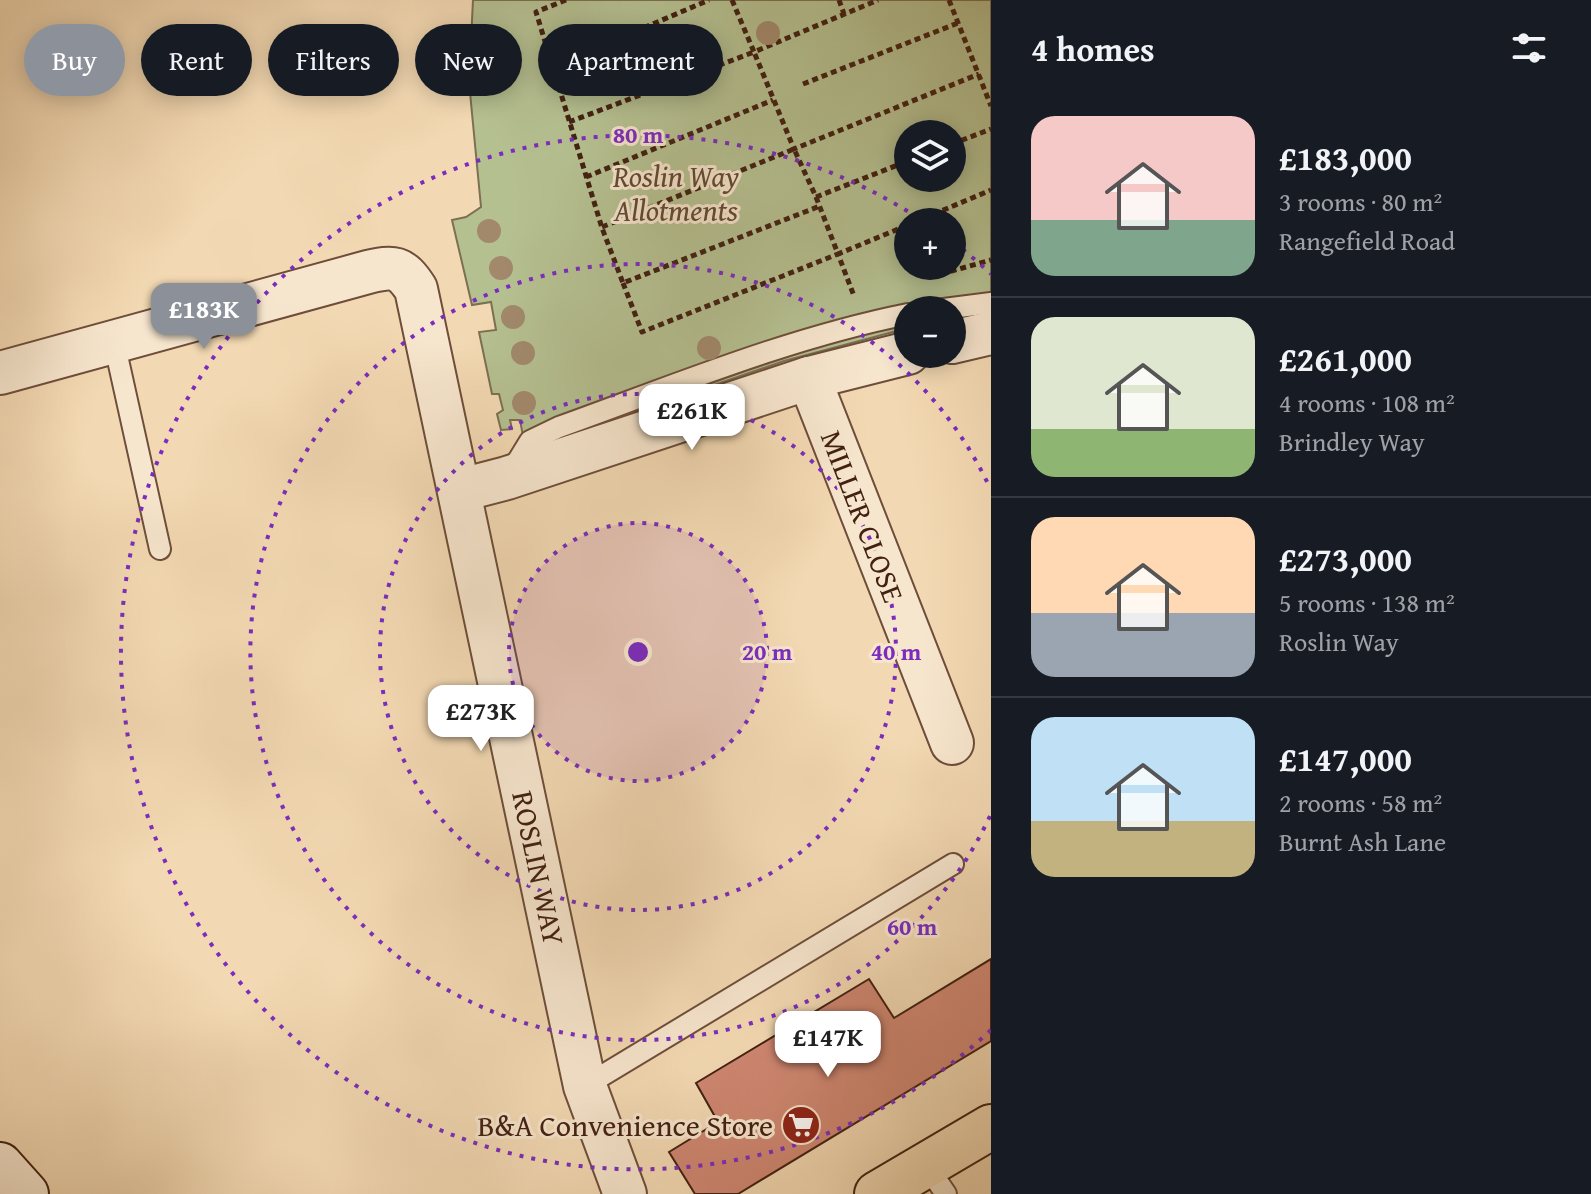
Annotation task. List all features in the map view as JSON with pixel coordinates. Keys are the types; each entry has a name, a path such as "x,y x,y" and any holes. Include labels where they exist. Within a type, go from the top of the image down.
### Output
{"main road":[{"path":"877,1194 936,1179 991,1127"}],"street":[{"name":"ROSLIN WAY","path":"114,342 392,266 404,271 416,289 585,1086 625,1194"},
{"path":"966,339 991,333"},
{"path":"0,373 114,342"},
{"path":"461,490 507,478 809,378 894,357"},
{"name":"MILLER CLOSE","path":"809,378 952,743"},
{"path":"0,1165 26,1194"}],"lane":[{"path":"966,306 991,303"},
{"path":"507,478 530,441 559,427 864,323 894,317"},
{"path":"114,342 160,549"},
{"path":"585,1086 953,864"}],"path":[{"path":"539,24 536,12 566,0"},
{"path":"653,24 709,0"},
{"path":"732,0 820,206 864,323"},
{"path":"839,0 844,14"},
{"path":"569,122 754,52 878,0"},
{"path":"949,0 991,106"},
{"path":"803,84 958,23"},
{"path":"602,228 979,74"},
{"path":"981,82 991,77"},
{"path":"561,96 602,228 642,332 894,231"},
{"path":"586,177 773,100"},
{"path":"966,139 991,129"},
{"path":"816,197 894,166"},
{"path":"948,208 991,190"},
{"path":"623,283 820,206"}],"green space":[{"name":"Roslin Way Allotments","path":"473,0 991,0 991,313 966,317 966,296 894,296 894,332 784,361 538,446 523,436 520,420 510,420 512,429 501,430 497,414 503,410 499,394 492,394 479,332 496,330 491,302 472,305 452,220 466,217 481,207 470,96 522,96 522,24 472,24"}],"building":[{"path":"991,959 991,1041 738,1194 695,1194 669,1152 718,1122 696,1083 869,979 894,1018"}],"place":[{"name":"B&A Convenience Store","path":"801,1125"}]}
